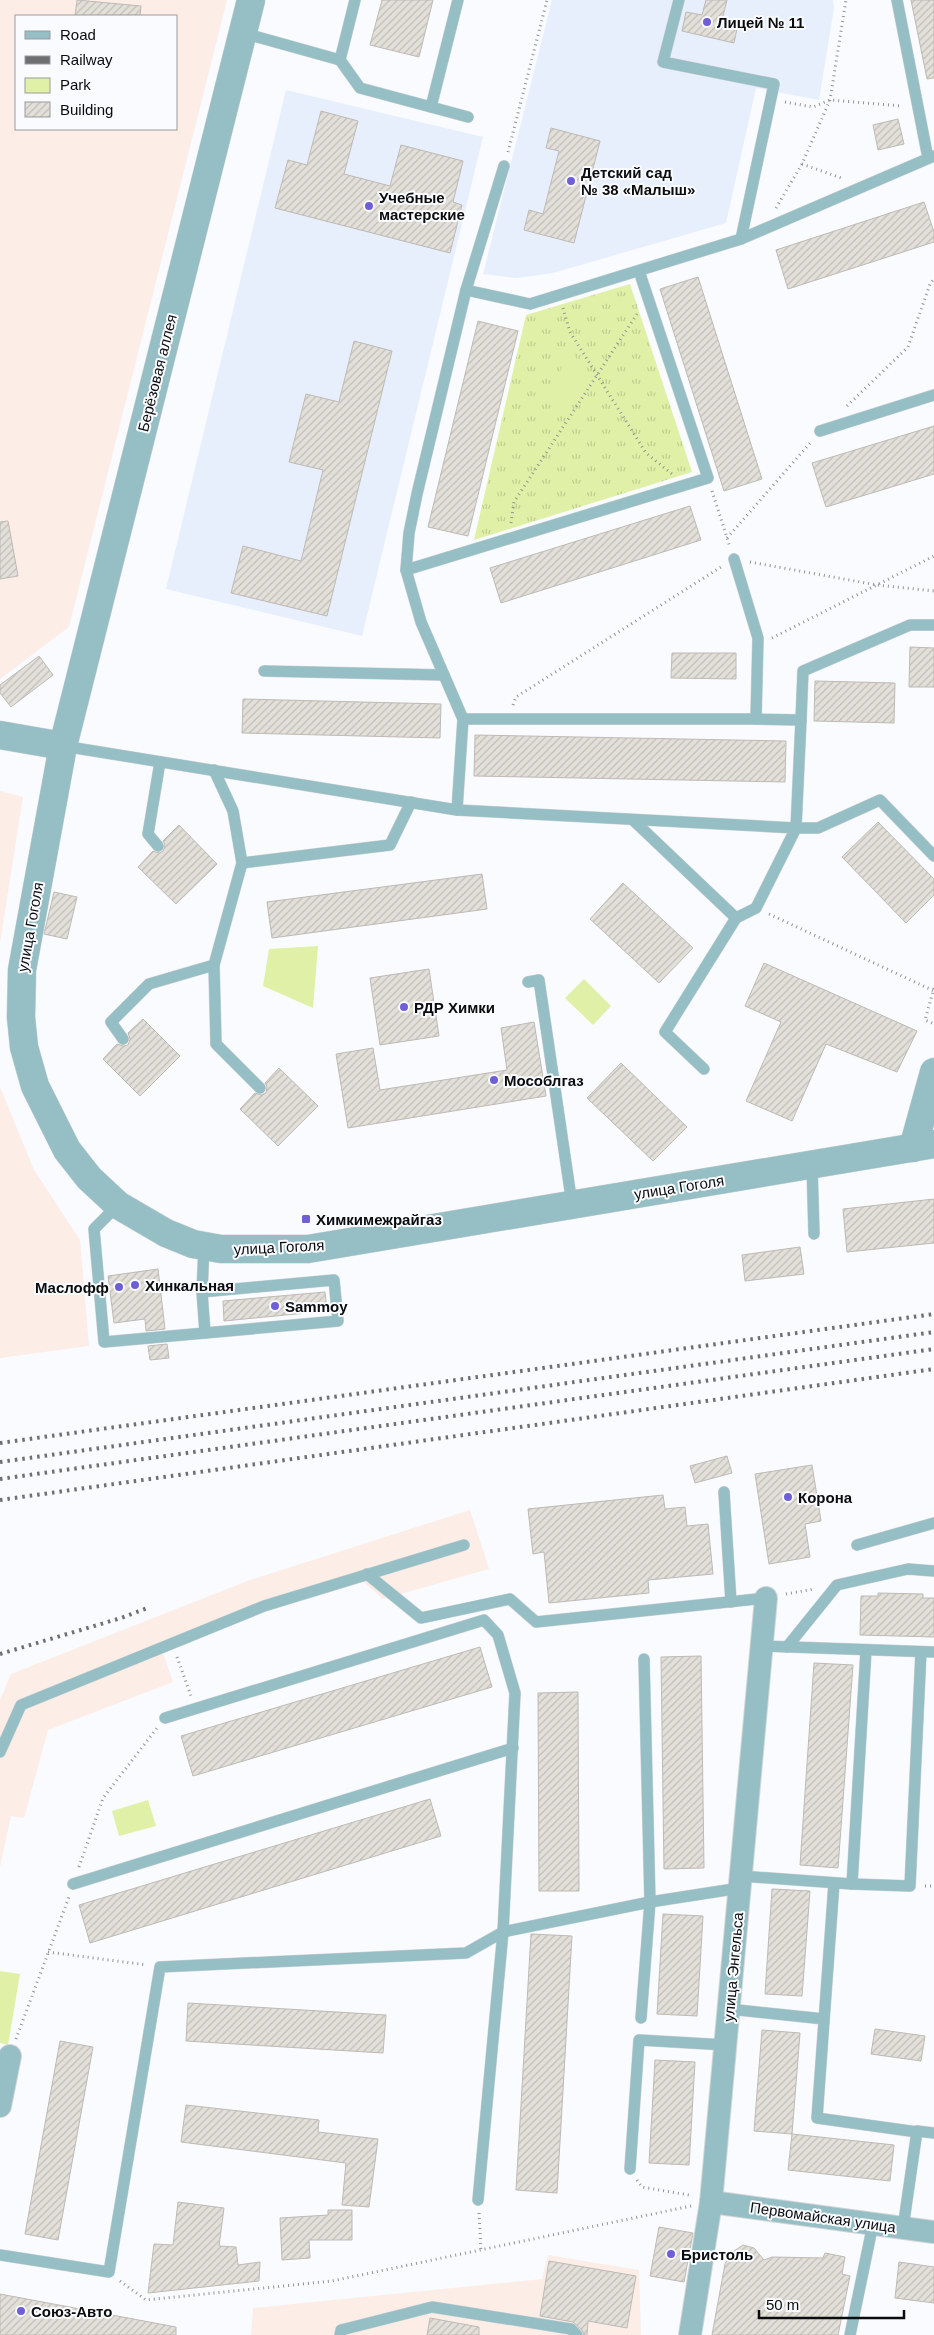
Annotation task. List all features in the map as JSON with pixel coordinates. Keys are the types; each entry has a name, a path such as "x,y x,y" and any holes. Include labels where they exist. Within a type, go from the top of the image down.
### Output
{"street":[{"name":"Берёзовая аллея","path":"63,746 251,0"},
{"path":"0,736 63,746"},
{"name":"улица Гоголя","path":"63,746 22,970 21,1017 24,1047 35,1086 67,1150 89,1178 118,1205 166,1233 193,1244 204,1246 247,1250 308,1248 812,1165 927,1150"},
{"path":"927,1150 934,1072"},
{"name":"улица Энгельса","path":"690,2335 712,2195 766,1598"},
{"path":"0,2106 10,2056"},
{"name":"Первомайская улица","path":"712,2195 873,2224 934,2232"}],"lane":[{"path":"340,60 355,0"},
{"path":"431,106 458,0"},
{"path":"679,0 663,62 774,84 741,239"},
{"path":"466,290 530,304 639,272 741,239 931,157 918,106 898,0"},
{"path":"243,32 340,60 360,88 468,117"},
{"path":"457,810 463,720 421,622 406,570 409,533 466,290 504,166"},
{"path":"406,570 708,478 639,272"},
{"path":"820,431 934,395"},
{"path":"734,559 758,638 756,720"},
{"path":"704,1070 665,1032 736,918 756,908 796,828 803,671 910,625 934,625"},
{"path":"264,671 444,675"},
{"path":"463,720 801,720"},
{"path":"63,746 457,810 818,828 880,800 934,856"},
{"path":"158,846 148,834 160,762"},
{"path":"214,770 233,811 242,863 214,965 216,1044 260,1088"},
{"path":"242,863 390,845 411,802"},
{"path":"633,820 736,918"},
{"path":"123,1038 111,1022 149,984 214,965"},
{"path":"528,982 539,980 572,1204"},
{"path":"812,1165 814,1234"},
{"path":"118,1205 94,1229 104,1342 338,1321 334,1280 202,1292"},
{"path":"204,1246 202,1292 205,1333"},
{"path":"724,1492 731,1602"},
{"path":"857,1545 934,1523"},
{"path":"0,1752 21,1705 264,1606 464,1544"},
{"path":"787,1647 837,1585 908,1569 934,1571"},
{"path":"367,1574 421,1618 510,1599 536,1622 766,1598"},
{"path":"165,1718 484,1620 498,1635 515,1693 502,1932 478,2200"},
{"path":"762,1646 934,1652"},
{"path":"852,1884 866,1650"},
{"path":"0,2254 109,2272 160,1967 466,1953 502,1932 740,1882 910,1886 921,1652"},
{"path":"641,2018 650,1902 644,1660"},
{"path":"74,1884 513,1748"},
{"path":"834,1883 817,2118 934,2133"},
{"path":"729,2009 824,2019"},
{"path":"630,2169 639,2040 726,2045"},
{"path":"903,2228 917,2132"},
{"path":"850,2335 873,2224"},
{"path":"340,2335 341,2330 432,2307 571,2330 577,2335"}],"path":[{"path":"504,166 546,0"},
{"path":"762,230 802,164 830,100 846,0"},
{"path":"770,100 813,107 830,100 918,106"},
{"path":"802,164 864,186"},
{"path":"559,295 570,332 646,453 686,485"},
{"path":"510,539 514,502 648,299"},
{"path":"708,478 734,559"},
{"path":"758,645 934,556"},
{"path":"508,720 516,697 734,559 877,585 934,591"},
{"path":"756,908 934,990 925,1020 934,1024"},
{"path":"766,1598 837,1585"},
{"path":"172,1644 196,1708"},
{"path":"48,1952 160,1967"},
{"path":"630,2169 642,2187 689,2195 690,2188 712,2195"},
{"path":"109,2272 146,2300 332,2281 481,2250 712,2195"},
{"path":"478,2200 481,2250"}],"shaded area":[{"path":"0,0 227,0 69,627 0,679"},
{"path":"552,0 833,0 834,8 819,100 756,88 726,223 553,273 517,278 483,274"},
{"path":"286,90 483,137 362,636 166,589"},
{"path":"0,791 23,797 0,943"},
{"path":"0,1087 34,1170 80,1240 89,1346 0,1358"},
{"path":"470,1510 489,1569 383,1599 361,1580 268,1611 163,1653 173,1682 48,1730 24,1818 11,1816 0,1867 0,1700 11,1674 250,1580"},
{"path":"548,2255 639,2270 641,2335 251,2335 253,2308 542,2279"}],"green space":[{"path":"630,284 692,472 474,540 526,315"},
{"path":"566,345 582,368 583,382 580,389 571,399 553,411"},
{"path":"318,946 313,1008 263,986 269,949"},
{"path":"584,979 611,1006 593,1025 565,998"},
{"path":"148,1800 156,1826 119,1836 112,1811"},
{"path":"0,1971 20,1974 8,2045 0,2043"}],"building":[{"path":"77,0 141,6 140,15 75,15"},
{"path":"382,0 433,0 419,57 370,45"},
{"name":"Лицей № 11","path":"706,0 727,0 722,20 738,24 734,43 682,31 686,12 702,15"},
{"path":"911,0 934,0 934,78 927,79"},
{"name":"Учебные мастерские","path":"321,111 358,121 344,174 390,186 401,145 463,161 453,202 462,205 450,253 275,208 288,160 307,165"},
{"path":"898,119 904,144 878,150 873,125"},
{"name":"Детский сад № 38 «Малыш»","path":"551,128 600,141 574,243 524,230 529,210 543,214 559,151 546,148"},
{"path":"924,202 934,232 934,242 788,289 776,250"},
{"path":"698,277 762,479 724,491 660,289"},
{"path":"478,321 518,331 468,536 428,527"},
{"path":"354,341 392,351 327,616 231,593 243,546 301,561 323,470 289,462 306,394 339,402"},
{"path":"934,426 934,474 826,507 812,463"},
{"path":"690,506 701,540 501,603 490,568"},
{"path":"8,521 18,576 0,579 0,522"},
{"path":"910,647 934,648 934,687 909,687"},
{"path":"672,653 736,653 736,679 671,678"},
{"path":"39,656 53,675 11,707 0,693 0,685"},
{"path":"815,681 895,683 894,723 814,721"},
{"path":"243,699 441,704 440,738 242,733"},
{"path":"475,735 786,741 785,782 474,776"},
{"path":"878,822 934,879 934,895 906,923 842,857"},
{"path":"179,825 217,864 176,904 138,867 153,851 159,853 163,851 165,845 163,841"},
{"path":"482,874 487,909 272,938 267,902"},
{"path":"623,883 693,948 659,983 590,919"},
{"path":"54,892 77,897 67,939 44,934"},
{"path":"764,963 917,1031 897,1072 826,1044 792,1121 746,1101 781,1022 745,1006"},
{"name":"РДР Химки","path":"429,969 439,1036 380,1045 370,978"},
{"path":"143,1019 180,1056 140,1096 103,1059 117,1044 128,1045 130,1039 128,1033"},
{"name":"Мособлгаз","path":"534,1022 546,1096 348,1128 336,1054 373,1048 380,1090 507,1070 501,1028"},
{"path":"621,1063 687,1127 653,1161 587,1098"},
{"path":"279,1068 318,1106 278,1146 240,1109 255,1093 261,1095 266,1093 267,1087 265,1083"},
{"path":"934,1199 934,1243 847,1252 843,1209"},
{"path":"800,1247 804,1274 745,1281 742,1255"},
{"path":"158,1269 165,1329 146,1331 145,1319 114,1323 108,1276"},
{"name":"Sammoy","path":"325,1292 327,1311 224,1321 223,1301"},
{"path":"167,1344 169,1358 150,1360 148,1346"},
{"path":"727,1456 732,1473 695,1483 690,1466"},
{"name":"Корона","path":"812,1465 821,1521 805,1524 810,1557 769,1564 755,1474"},
{"path":"663,1495 665,1509 685,1507 687,1526 708,1524 713,1574 648,1580 649,1593 549,1603 544,1552 533,1554 528,1509"},
{"path":"878,1593 923,1594 923,1598 934,1598 934,1637 860,1635 861,1596 878,1596"},
{"path":"480,1647 492,1687 193,1776 181,1736"},
{"path":"701,1656 704,1868 664,1869 661,1657"},
{"path":"814,1663 853,1665 838,1868 800,1865"},
{"path":"578,1692 579,1891 539,1891 538,1693"},
{"path":"430,1799 441,1836 90,1943 79,1905"},
{"path":"772,1889 810,1891 802,1996 765,1994"},
{"path":"663,1914 703,1916 697,2016 657,2014"},
{"path":"531,1934 572,1936 557,2193 516,2190"},
{"path":"188,2003 386,2015 383,2053 186,2041"},
{"path":"875,2029 925,2036 921,2061 871,2054"},
{"path":"762,2030 800,2033 792,2134 754,2131"},
{"path":"60,2041 93,2047 58,2240 25,2234"},
{"path":"655,2060 695,2062 689,2165 649,2163"},
{"path":"186,2105 319,2120 318,2132 378,2139 369,2207 342,2205 346,2163 181,2142"},
{"path":"792,2134 894,2145 890,2181 788,2170"},
{"path":"178,2202 224,2208 219,2246 236,2247 238,2265 260,2262 259,2281 148,2293 154,2244 173,2245"},
{"path":"328,2210 352,2210 352,2240 309,2240 310,2258 282,2260 280,2218 328,2215"},
{"name":"Бристоль","path":"659,2227 693,2233 684,2282 650,2276"},
{"path":"743,2245 754,2248 764,2260 772,2257 823,2258 825,2253 845,2257 842,2274 850,2276 838,2335 712,2335 725,2264 731,2253"},
{"path":"549,2261 636,2276 627,2328 588,2321 587,2335 584,2335 582,2330 573,2322 540,2316"},
{"path":"899,2262 934,2267 934,2303 895,2298"},
{"path":"0,2294 176,2327 176,2335 0,2335"},
{"path":"430,2318 479,2327 479,2335 427,2335"}],"railway":[{"path":"0,1443 934,1314"},
{"path":"0,1462 934,1332"},
{"path":"0,1479 934,1349"},
{"path":"0,1500 934,1369"},
{"path":"0,1654 121,1618 150,1607"}],"place":[{"name":"Лицей № 11","path":"707,22"},
{"name":"Детский сад № 38 «Малыш»","path":"571,181"},
{"name":"Учебные мастерские","path":"369,206"},
{"name":"РДР Химки","path":"404,1007"},
{"name":"Мособлгаз","path":"494,1080"},
{"name":"Химкимежрайгаз","path":"306,1219"},
{"name":"Хинкальная","path":"135,1285"},
{"name":"Маслофф","path":"119,1287"},
{"name":"Sammoy","path":"275,1306"},
{"name":"Корона","path":"788,1497"},
{"name":"Бристоль","path":"671,2254"},
{"name":"Союз-Авто","path":"21,2311"}]}
